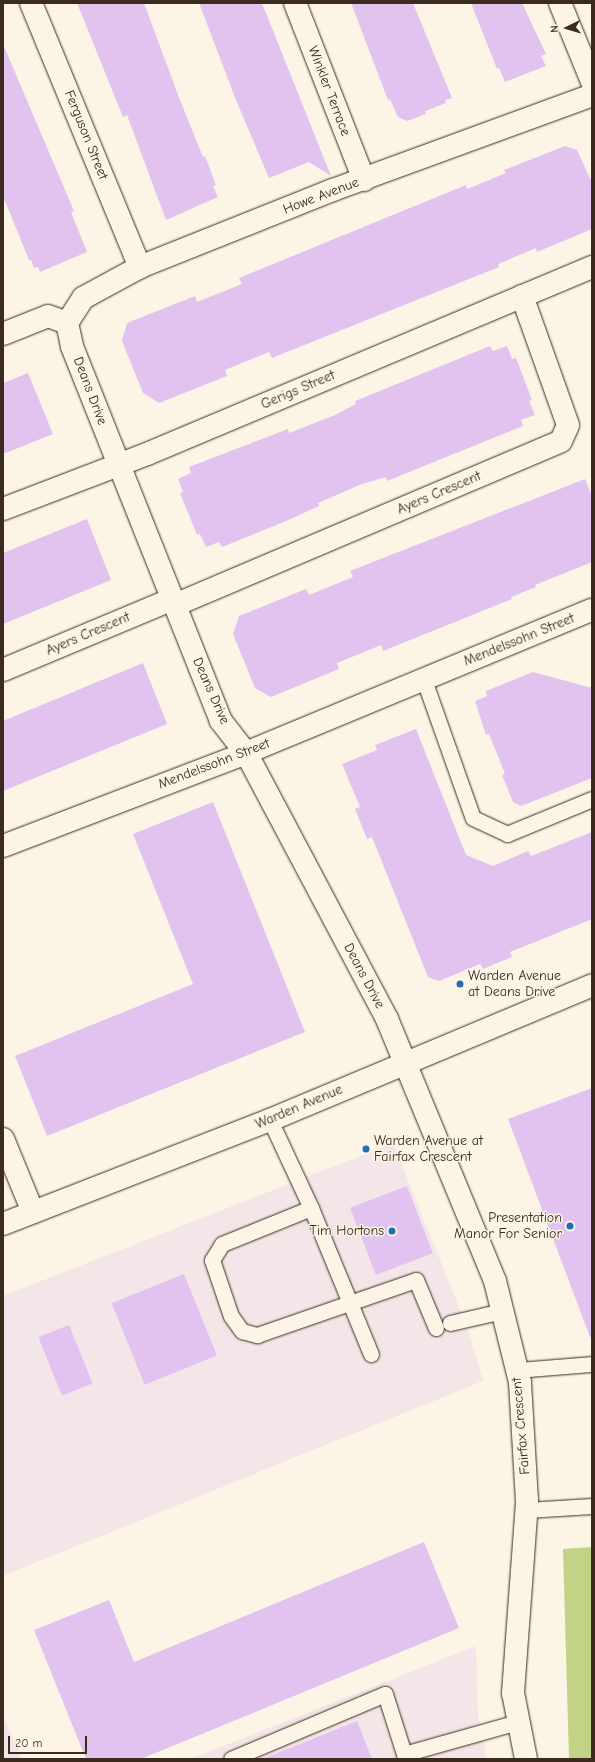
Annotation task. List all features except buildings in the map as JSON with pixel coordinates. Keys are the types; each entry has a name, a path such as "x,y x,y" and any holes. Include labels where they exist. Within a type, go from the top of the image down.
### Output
{"street":[{"name":"Ferguson Street","path":"31,3 140,266"},
{"name":"Winkler Terrace","path":"295,3 364,180"},
{"path":"560,3 592,82"},
{"name":"Howe Avenue","path":"67,322 84,298 140,266 592,95"},
{"name":"Gerigs Street","path":"3,509 118,463 154,451 592,267"},
{"name":"Ayers Crescent","path":"3,670 174,602 561,441 568,425 522,296"},
{"path":"3,334 48,316 67,322"},
{"name":"Deans Drive","path":"67,322 72,346 221,721 246,753 387,1019 406,1063"},
{"name":"Mendelssohn Street","path":"3,846 246,753 592,610"},
{"name":"Warden Avenue","path":"3,1224 270,1120 592,985"},
{"name":"Fairfax Crescent","path":"406,1063 495,1281 520,1382 526,1510 513,1693 526,1759"},
{"path":"3,1139 33,1212"}],"lane":[{"path":"424,680 473,818 507,834 592,799"},
{"path":"270,1120 311,1208 349,1305 371,1354"},
{"path":"311,1208 222,1244 212,1260 231,1316 242,1331 257,1335 349,1305 416,1280 443,1326 502,1311"},
{"path":"517,1370 592,1364"},
{"path":"526,1510 592,1506"},
{"path":"231,1759 385,1694 404,1754 518,1722"}],"shaded area":[{"path":"393,1143 467,1327 483,1381 3,1576 3,1296"},
{"path":"476,1646 478,1714 487,1759 190,1759"},
{"path":"3,1715 22,1759 3,1759"}],"green space":[{"path":"592,1547 592,1759 569,1759 563,1549"}],"place":[{"name":"Warden Avenue at Deans Drive","path":"460,984"},
{"name":"Warden Avenue at Fairfax Crescent","path":"366,1149"},
{"name":"Presentation Manor For Senior","path":"570,1226"},
{"name":"Tim Hortons","path":"392,1231"}]}
